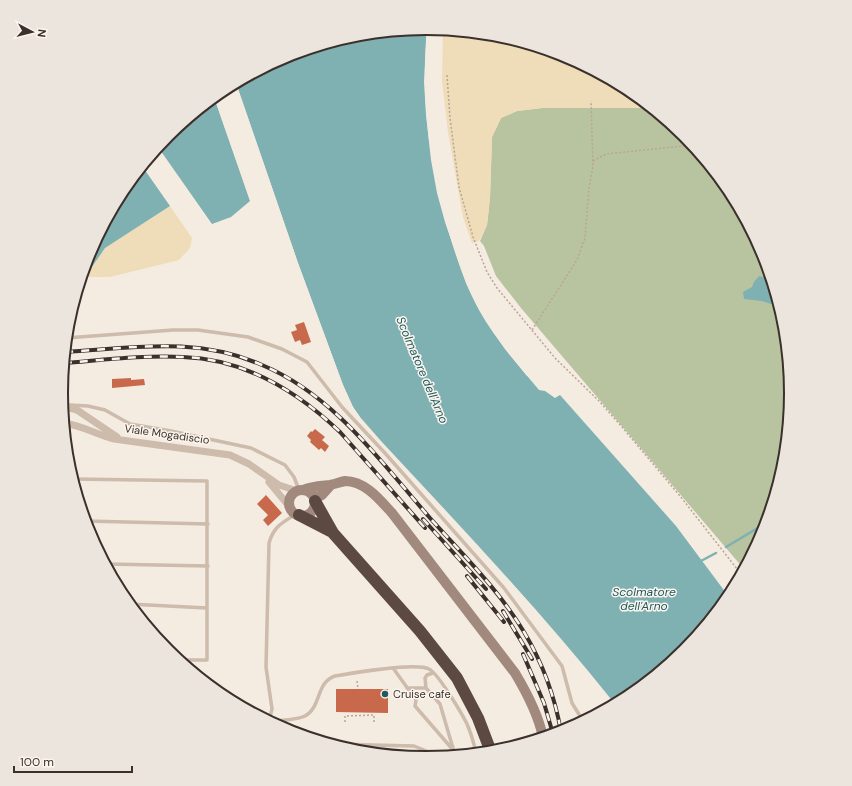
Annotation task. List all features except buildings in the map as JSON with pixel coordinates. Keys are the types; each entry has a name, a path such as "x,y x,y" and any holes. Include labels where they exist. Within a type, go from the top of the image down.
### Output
{"highway":[{"path":"315,500 333,533 435,648 457,678 478,718 488,745"},
{"path":"296,513 333,533"}],"street":[{"path":"69,407 77,410 105,430 123,439"},
{"name":"Viale Mogadiscio","path":"70,425 100,436 230,455 249,464 264,476 282,487 310,492 315,500"},
{"name":"Viale Mogadiscio","path":"264,476 296,513"},
{"path":"331,485 315,500 315,505 311,512 304,515 296,513 291,508 290,500 294,493 300,490 346,481 360,484 379,499 392,513 515,673 526,692 542,732"}],"lane":[{"path":"72,338 173,330 198,330 248,337 282,349 307,362 342,407 384,452 504,588 562,666 572,703 580,716"},
{"path":"69,405 88,406 105,410 130,424 251,448 285,465 294,477 300,490"},
{"path":"78,479 207,481 207,660 188,660"},
{"path":"271,715 272,709 266,667 269,543 272,533 279,525 296,513"},
{"path":"92,521 208,524"},
{"path":"112,564 208,566"},
{"path":"137,604 207,608"},
{"path":"280,720 305,716 314,706 324,683 329,678 393,668 419,667 430,669 439,678 466,724 474,748"},
{"path":"393,668 416,700 416,706 451,750"},
{"path":"433,673 427,675 425,678 426,688 440,704 453,750"},
{"path":"407,688 426,688"},
{"path":"360,745 414,746 426,751"}],"path":[{"path":"447,75 450,118 459,187 473,237 487,272 497,288 555,358 622,427 680,496 737,569"},
{"path":"532,330 577,260 586,238 588,188 593,166 591,101"},
{"path":"593,161 606,154 684,146"},
{"path":"357,681 358,689"},
{"path":"345,722 345,716 374,716 374,722"}],"green space":[{"path":"542,108 643,108 679,140 710,175 724,194 747,235 757,256 772,300 781,346 784,393 781,440 772,486 757,530 740,564 521,308 496,276 484,246 480,241 487,225 490,198 492,137 501,118 517,111"}],"sand":[{"path":"443,36 473,38 519,47 563,62 605,83 643,108 542,108 517,111 501,118 492,137 490,198 487,225 479,241 472,243 463,217 448,132 442,81"},
{"path":"170,206 192,238 190,248 179,260 110,277 87,277 90,270 105,248"}],"water":[{"name":"Scolmatore dell'Arno","path":"426,35 425,55 426,111 438,193 464,279 479,310 499,341 539,390 545,391 555,398 560,395 676,526 725,591 710,611 679,646 644,677 611,699 530,603 360,417 353,407 343,385 298,263 238,88 289,62 333,47 379,38"},
{"path":"216,103 250,201 231,217 212,224 162,152 190,124"},
{"path":"145,171 170,206 105,248 90,270 95,256 116,214 128,194"},
{"path":"759,276 765,277 773,305 762,301 744,299 743,292 752,287"}],"pier":[{"path":"427,35 429,35 426,82 428,115 433,159 439,192 447,222 468,282 481,310 507,348 528,374 527,376 505,349 480,311 466,283 445,222 437,193 431,160 424,82"},
{"path":"238,88 298,263 343,385 353,407 360,417 358,417 351,408 341,386 296,263 236,90"},
{"path":"217,102 252,201 251,203 216,103"}],"waterway":[{"path":"726,547 758,528"},
{"path":"699,562 716,553"}],"railway":[{"path":"71,352 165,346 213,350 237,356 262,365 288,378 312,394 334,412 374,452 430,518 492,587 524,632 537,655 547,680 559,725"},
{"path":"70,363 138,357 183,357 205,359 227,364 268,380 306,403 340,432 425,528"},
{"path":"423,519 486,589"},
{"path":"467,576 504,622"},
{"path":"503,611 532,659"},
{"path":"523,654 544,703 551,728"}],"place":[{"name":"Cruise cafe","path":"385,694"}]}
